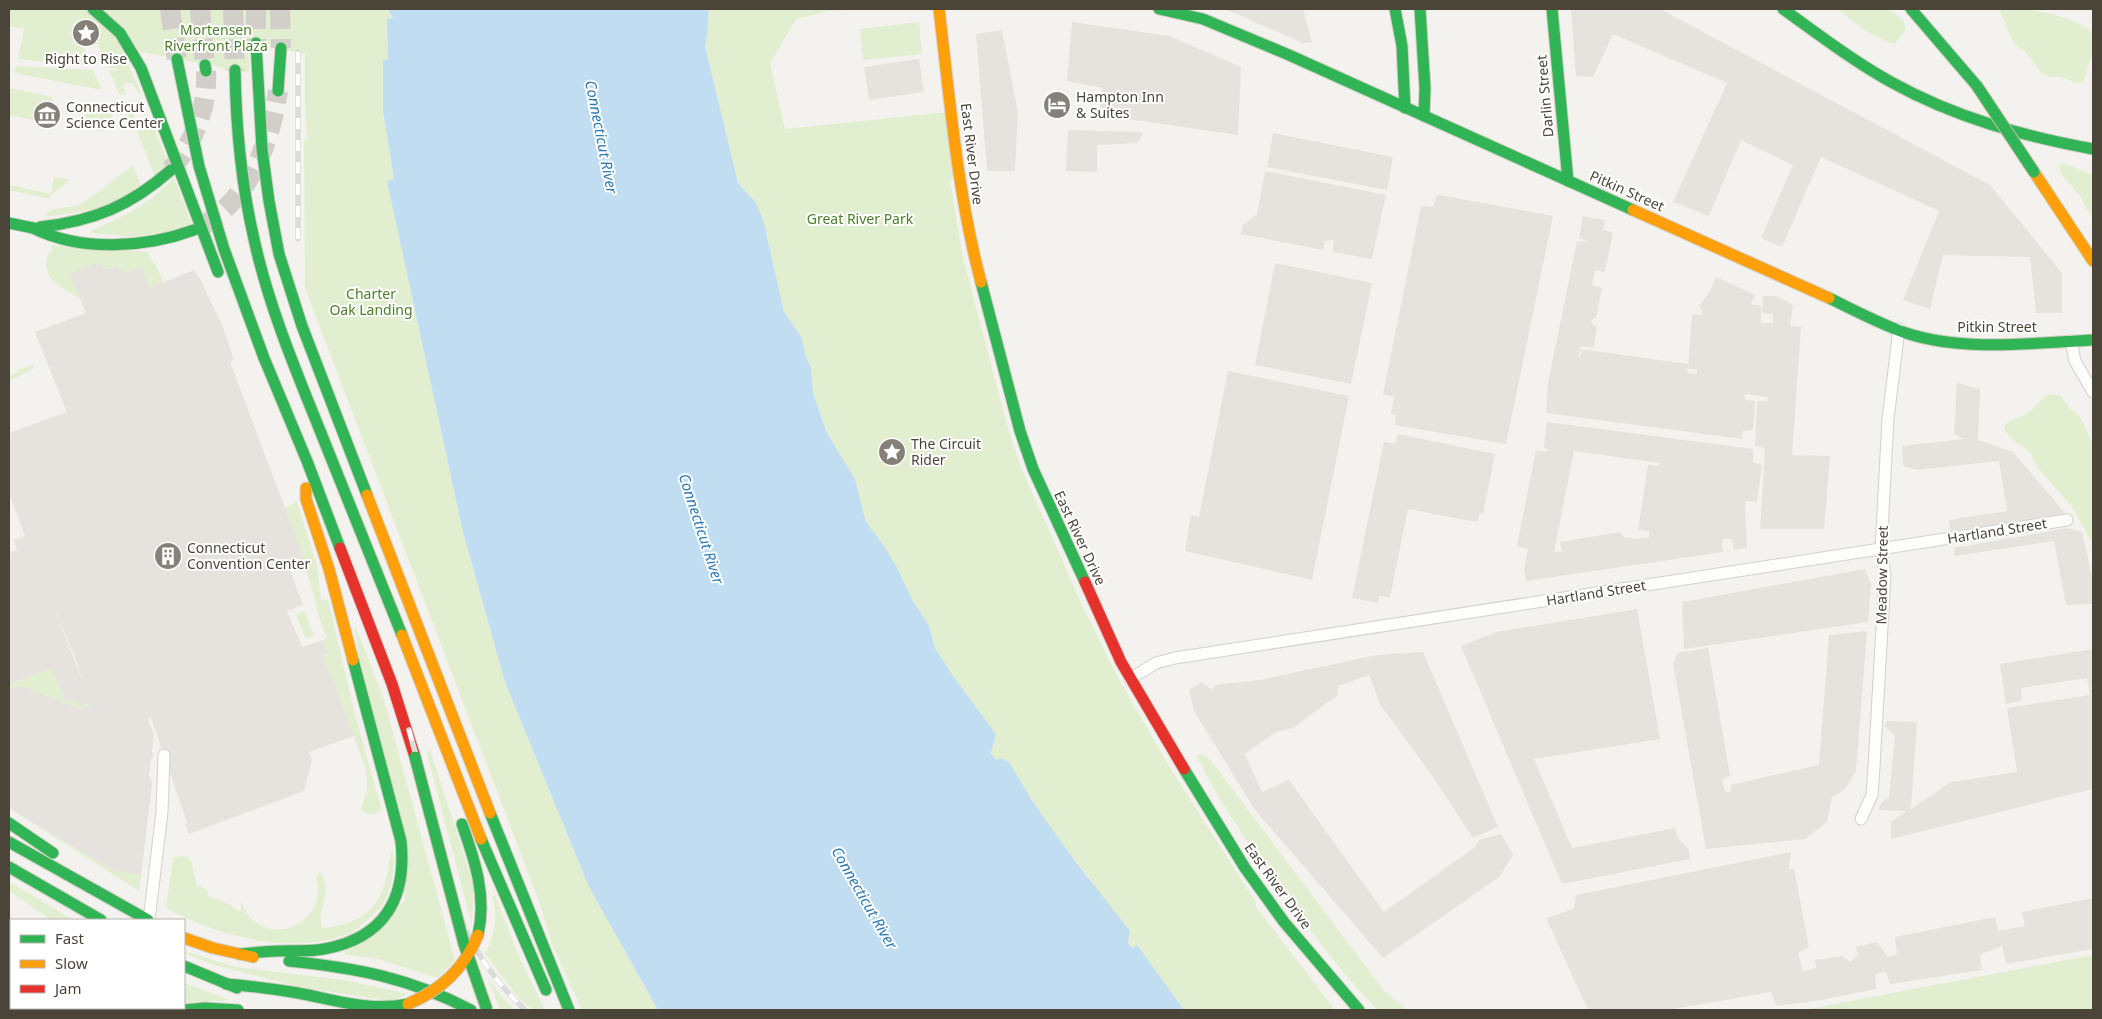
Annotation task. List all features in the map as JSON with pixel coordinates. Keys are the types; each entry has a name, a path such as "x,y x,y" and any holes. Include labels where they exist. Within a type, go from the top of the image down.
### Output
{"main road":[{"path":"93,9 120,33 139,63 224,287"},
{"name":"East River Drive","path":"939,9 969,238 1020,431 1042,489 1130,679 1205,806 1245,868 1303,944 1359,1010"},
{"name":"Pitkin Street","path":"1160,9 1181,13 1225,28 1899,330 1920,336 1966,343 2093,340"},
{"path":"1395,9 1403,49 1405,108"},
{"path":"1420,9 1425,88 1424,116"},
{"name":"Darlin Street","path":"1552,9 1568,181"},
{"path":"1783,9 1892,82 1961,115 2034,137 2093,149"},
{"path":"1911,9 1977,86"},
{"path":"1945,32 1977,86 2093,261"},
{"path":"256,43 258,119 263,166 275,234 290,292 542,948 569,1010"},
{"path":"278,92 281,48"},
{"path":"177,59 193,139 227,257 264,358 392,684 415,757 464,944 486,1010"},
{"path":"230,69 242,177 259,261 282,334 491,863 553,1005"},
{"path":"2034,137 2093,140"},
{"path":"33,228 72,223 110,212 140,196 171,170"},
{"path":"9,223 33,228 58,237 119,245 155,242 194,230"},
{"path":"241,329 264,358"},
{"path":"240,954 319,950 355,939 376,926 388,914 398,896 403,874 401,840 331,576 306,499 306,461"},
{"path":"226,984 264,987 368,1007 388,1008 408,1004 432,993 453,977 466,961 478,936 482,917 482,889 471,850 435,745 434,733 437,723"},
{"path":"9,823 49,849 60,869"},
{"path":"9,842 147,919"},
{"path":"9,867 14,872 99,919"},
{"path":"185,938 240,954 342,966 381,973 428,988 471,1010"},
{"path":"185,966 226,984 298,1005"},
{"path":"184,1010 205,1008 238,1010"},
{"path":"137,1009 144,1010"}],"street":[{"name":"Meadow Street","path":"1861,819 1872,795 1885,575 1881,549 1889,410 1899,330"},
{"path":"2071,341 2075,361 2093,392"},
{"name":"Hartland Street","path":"1130,679 1156,663 1175,658 2067,520"},
{"path":"149,919 162,812 164,755"}],"shaded area":[{"path":"1225,9 1303,9 1312,42 1303,43"},
{"path":"1571,9 1660,9 1990,185 2062,273 2062,313 2036,313 2030,257 1943,255 1930,309 1903,300 1939,211 1821,157 1782,247 1761,238 1793,165 1741,140 1709,216 1673,202 1727,83 1613,34 1593,77 1576,76"},
{"path":"1072,22 1169,36 1241,67 1238,135 1100,115 1102,88 1067,81"},
{"path":"1002,30 1018,113 1015,171 987,171 976,34"},
{"path":"919,59 924,92 869,100 864,67"},
{"path":"1068,130 1143,132 1138,143 1097,145 1097,172 1066,171"},
{"path":"1273,133 1393,157 1387,190 1267,167"},
{"path":"1265,171 1386,195 1372,259 1333,252 1333,240 1325,241 1323,250 1241,234 1243,225 1257,214"},
{"path":"1440,195 1553,216 1506,444 1395,425 1396,415 1391,414 1394,397 1383,394 1421,206 1433,207 1436,196"},
{"path":"1583,216 1605,220 1603,230 1613,232 1605,272 1595,270 1592,285 1602,288 1596,318 1591,320 1593,325 1597,327 1594,348 1581,346 1578,357 1580,356 1581,349 1688,364 1687,373 1697,374 1697,369 1688,369 1692,314 1700,315 1703,312 1699,306 1709,293 1716,277 1755,295 1751,304 1761,306 1761,323 1773,323 1773,314 1762,313 1763,296 1776,296 1793,305 1790,326 1801,327 1792,455 1830,456 1824,529 1760,529 1765,451 1763,447 1755,446 1757,401 1767,401 1767,397 1747,394 1744,396 1746,400 1755,401 1753,430 1743,431 1742,439 1546,413 1548,383 1577,241 1587,242 1579,238"},
{"name":"Connecticut Convention Center","path":"101,262 103,268 107,269 118,266 123,273 142,267 149,288 194,270 200,279 223,327 234,360 230,362 305,562 289,567 303,605 287,611 302,647 323,640 328,653 323,655 354,736 309,752 312,760 304,791 189,834 185,824 187,822 151,718 145,720 141,710 116,719 94,712 91,703 78,707 76,701 65,701 52,668 9,684 9,553 17,550 14,540 25,536 9,493 9,433 67,412 35,332 86,313 69,273","holes":["52,603 76,660 83,682"]},
{"path":"1275,263 1372,283 1351,384 1255,365"},
{"path":"1228,371 1349,396 1312,580 1185,551 1191,515 1199,517"},
{"path":"1957,383 1980,389 1978,440 2013,452 2065,513 1950,531 1949,520 2007,511 1999,461 1917,470 1903,466 1902,446 1964,439 1954,434"},
{"path":"1547,422 1753,449 1753,462 1762,465 1757,502 1745,502 1747,548 1734,550 1732,539 1724,539 1722,541 1723,552 1526,581 1524,569 1528,549 1517,546 1536,450 1546,452 1548,450 1544,447","holes":["1574,451 1660,463 1659,466 1648,465 1638,530 1649,531 1649,537 1637,539 1624,537 1620,532 1560,542 1562,551 1554,552"]},
{"path":"1398,434 1495,454 1483,514 1480,513 1477,522 1408,509 1390,597 1379,596 1378,603 1352,598 1384,442 1395,444"},
{"path":"2068,528 2082,532 2093,580 2092,604 2066,605 2054,541 1954,556 1954,548"},
{"path":"1865,569 1871,584 1868,622 1684,649 1682,602"},
{"path":"1637,609 1660,739 1534,759 1572,848 1675,828 1677,837 1689,850 1690,859 1562,884 1461,646 1496,632"},
{"path":"1867,631 1856,771 1845,789 1832,797 1827,822 1805,839 1706,849 1673,663 1678,653 1708,648 1730,776 1722,779 1725,791 1731,792 1730,785 1819,765 1829,635"},
{"path":"2093,649 2093,789 1891,839 1891,822 1907,811 1878,810 1881,803 1889,797 1895,736 1884,726 1887,721 1917,722 1911,809 1951,782 2017,772 2007,708 2090,695 2087,678 2021,688 2022,700 2006,704 2000,664"},
{"path":"1423,652 1498,827 1473,838 1433,777 1380,704 1369,675 1338,686 1338,695 1293,728 1276,732 1245,754 1262,792 1289,780 1384,912 1475,847 1479,840 1501,834 1513,855 1499,877 1383,958 1255,810 1194,711 1189,690 1202,682 1212,690 1215,685 1259,680 1376,655"},
{"path":"9,687 24,687 80,709 92,705 95,712 141,709 145,720 148,719 154,734 149,775 152,783 141,875 112,870 9,808"},
{"path":"9,689 24,691 72,708 69,718 102,729 107,729 110,721 152,738 147,748 154,755 146,767 9,719"},
{"path":"1791,852 1789,869 1794,869 1809,947 1798,953 1803,971 1816,968 1815,960 1842,956 1850,962 1858,955 1856,947 1877,942 1888,957 1897,954 1895,937 1995,917 1998,931 2025,926 2022,912 2093,898 2093,949 2006,964 2002,946 1980,955 1982,970 1890,984 1886,971 1875,975 1876,989 1821,1000 1776,1006 1771,992 1668,1010 1588,1010 1546,918 1574,909 1576,895"}],"green space":[{"path":"2019,8 2042,12 2074,21 2090,31 2093,36 2094,48 2083,82 2078,83 2058,76 2049,77 2042,73 2025,51 2014,44 1999,9"},
{"path":"9,9 388,9 393,19 387,19 388,60 383,60 383,111 394,179 387,181 463,532 505,682 589,887 658,1010 582,1010 552,944 540,904 305,288 304,139 307,140 305,54 249,41 249,73 121,48 141,93 139,94 133,84 128,83 123,85 126,95 119,94 109,70 118,71 117,69 108,68 97,43 81,41 93,66 18,59 24,29 10,26 9,33"},
{"name":"Great River Park","path":"709,9 883,9 827,11 796,19 770,63 785,129 948,112 956,177 950,179 962,254 1007,425 1020,465 1083,607 1118,678 1172,771 1255,901 1256,907 1335,1010 1184,1010 1137,946 1133,949 1088,876 1033,802 1009,762 1001,758 996,761 991,753 996,734 953,676 935,648 929,626 913,601 885,547 866,522 855,479 827,433 813,393 811,368 805,354 802,338 784,312 763,219 756,203 738,183 705,46"},
{"path":"1838,9 1890,9 1904,22 1906,29 1896,43 1892,44 1865,31"},
{"path":"919,22 922,54 863,60 860,29"},
{"path":"16,66 93,70 102,90 15,73"},
{"path":"9,88 52,97 57,125 9,115"},
{"path":"83,101 108,106 116,126 110,125 104,131 93,130 88,120 86,120"},
{"path":"125,109 132,110 139,130 152,122 168,164 155,177 138,130 133,129"},
{"path":"2062,163 2093,175 2093,220 2081,197 2061,174 2059,165"},
{"path":"133,165 142,188 110,207 45,217 47,213 54,209 81,204"},
{"path":"54,177 70,180 48,198 9,190 9,185 51,194"},
{"path":"174,178 192,225 148,238 90,233 92,230 126,214 145,202"},
{"path":"51,245 149,252 163,283 149,288 121,273 118,266 106,269 103,268 101,262 70,273 80,299 58,285 49,276 46,261 53,250"},
{"path":"230,362 285,508 297,502 317,566 321,600 328,599 354,711 382,811 368,815 361,810 367,789 366,769 323,655 328,653 323,640 327,638 308,577 298,559"},
{"path":"33,365 34,368 9,381 9,376 18,372 17,370"},
{"path":"2053,394 2061,396 2068,406 2080,417 2093,444 2093,544 2072,507 2038,468 2030,452 2014,441 2005,431 2004,427 2009,422 2025,415 2045,397"},
{"path":"304,611 314,635 306,639 296,615"},
{"path":"356,628 383,696 455,960 438,978 378,959 345,954 345,951 405,901 354,629"},
{"path":"52,668 65,701 76,701 79,707 91,703 92,705 80,709 24,687 9,687 9,684"},
{"path":"430,750 474,886 472,925 427,754 427,751"},
{"path":"1201,754 1209,758 1384,991 1407,1010 1378,1010 1340,968 1305,923 1237,826 1197,757"},
{"path":"9,808 112,870 141,875 139,891"},
{"path":"392,848 393,872 389,890 383,904 354,931 328,940 305,943 280,943 256,940 232,935 209,927 166,908 173,858 180,856 186,857 192,863 197,885 207,890 208,896 232,905 234,909 241,911 241,901 250,916 262,926 276,929 290,928 302,921 312,910 317,895 316,877 318,873 321,873 325,888 321,914 322,928 341,925 367,913 375,904 386,880"},
{"path":"9,883 71,919 50,919 9,891"},
{"path":"495,895 520,959 545,1010 532,1010 517,996 485,954 494,926 495,912 492,897"},
{"path":"185,951 236,967 344,980 409,994 388,1001 295,986 211,964 185,953"},
{"path":"2093,955 2093,1010 1803,1010"},
{"path":"488,978 501,996 515,1010 500,1010"},
{"path":"185,983 230,1000 185,1003"}],"water":[{"name":"Connecticut River","path":"388,9 709,9 705,46 738,183 756,203 763,219 784,312 802,338 805,354 811,368 813,393 827,433 855,479 866,522 885,547 913,601 929,626 935,648 953,676 996,734 991,753 996,760 1001,758 1009,762 1033,802 1075,861 1130,931 1128,942 1132,948 1137,945 1184,1010 658,1010 589,887 505,682 463,532 387,181 394,179 383,111 383,59 388,60 387,19 393,18"}],"tunnel":[{"path":"170,9 177,59"},
{"path":"200,9 205,65"},
{"path":"233,9 235,70"},
{"path":"256,9 256,43"},
{"path":"280,9 281,48"},
{"path":"171,170 186,148 198,124 205,98 206,71"},
{"path":"201,227 218,215 244,186 263,150 278,91"}],"railway":[{"path":"298,52 298,239"},
{"path":"409,730 461,918 480,956 505,989 525,1010"}],"traffic: fast":[{"path":"93,9 120,33 141,68 218,272"},
{"path":"1159,9 1203,19 1289,55 1633,210"},
{"path":"1395,9 1402,46 1405,108"},
{"path":"1420,9 1425,88 1424,116"},
{"path":"1552,9 1568,181"},
{"path":"1783,9 1877,74 1939,105 1989,124 2040,138 2093,149"},
{"path":"1911,9 1977,86"},
{"path":"256,43 262,149 279,254 302,326 367,495"},
{"path":"278,91 281,48"},
{"path":"177,59 199,166 224,249 264,358 307,461 340,548"},
{"path":"205,65 206,71"},
{"path":"235,70 238,134 249,218 267,290 294,365 402,635"},
{"path":"1977,86 2034,172"},
{"path":"40,227 77,221 110,210 141,193 171,170"},
{"path":"9,223 33,228"},
{"path":"33,228 52,236 72,241 113,245 155,241 194,230"},
{"path":"981,282 1020,431 1033,469 1085,582"},
{"path":"1829,298 1867,317 1906,333 1951,343 1999,345 2093,340"},
{"path":"240,954 268,951 318,950 345,944 362,936 376,925 387,913 395,898 400,881 402,862 401,841 353,660"},
{"path":"415,757 464,944 487,1010"},
{"path":"1184,769 1245,868 1284,922 1359,1010"},
{"path":"490,813 569,1010"},
{"path":"9,823 53,853"},
{"path":"462,824 475,865 480,892 481,906 478,935"},
{"path":"481,839 546,990"},
{"path":"9,842 146,919"},
{"path":"9,867 99,919"},
{"path":"289,961 338,967 383,976 426,990 471,1010"},
{"path":"185,966 237,988"},
{"path":"226,984 289,992 367,1006 380,1007 408,1004"},
{"path":"184,1010 205,1008 238,1010"}],"traffic: slow":[{"path":"939,9 960,180 981,282"},
{"path":"2034,172 2093,261"},
{"path":"1633,210 1829,298"},
{"path":"306,488 306,499 329,569 353,660"},
{"path":"367,495 490,813"},
{"path":"402,635 481,839"},
{"path":"408,1004 431,992 450,977 466,958 478,935"},
{"path":"185,938 213,948 253,957"}],"traffic: jam":[{"path":"340,548 392,684 415,757"},
{"path":"1085,582 1121,662 1184,769"}],"place":[{"name":"Right to Rise","path":"86,33"},
{"name":"Hampton Inn & Suites","path":"1057,105"},
{"name":"Connecticut Science Center","path":"47,115"},
{"name":"The Circuit Rider","path":"892,452"},
{"name":"Connecticut Convention Center","path":"168,556"}],"park label":[{"name":"Mortensen Riverfront Plaza","path":"216,38"},
{"name":"Charter Oak Landing","path":"371,302"}]}
